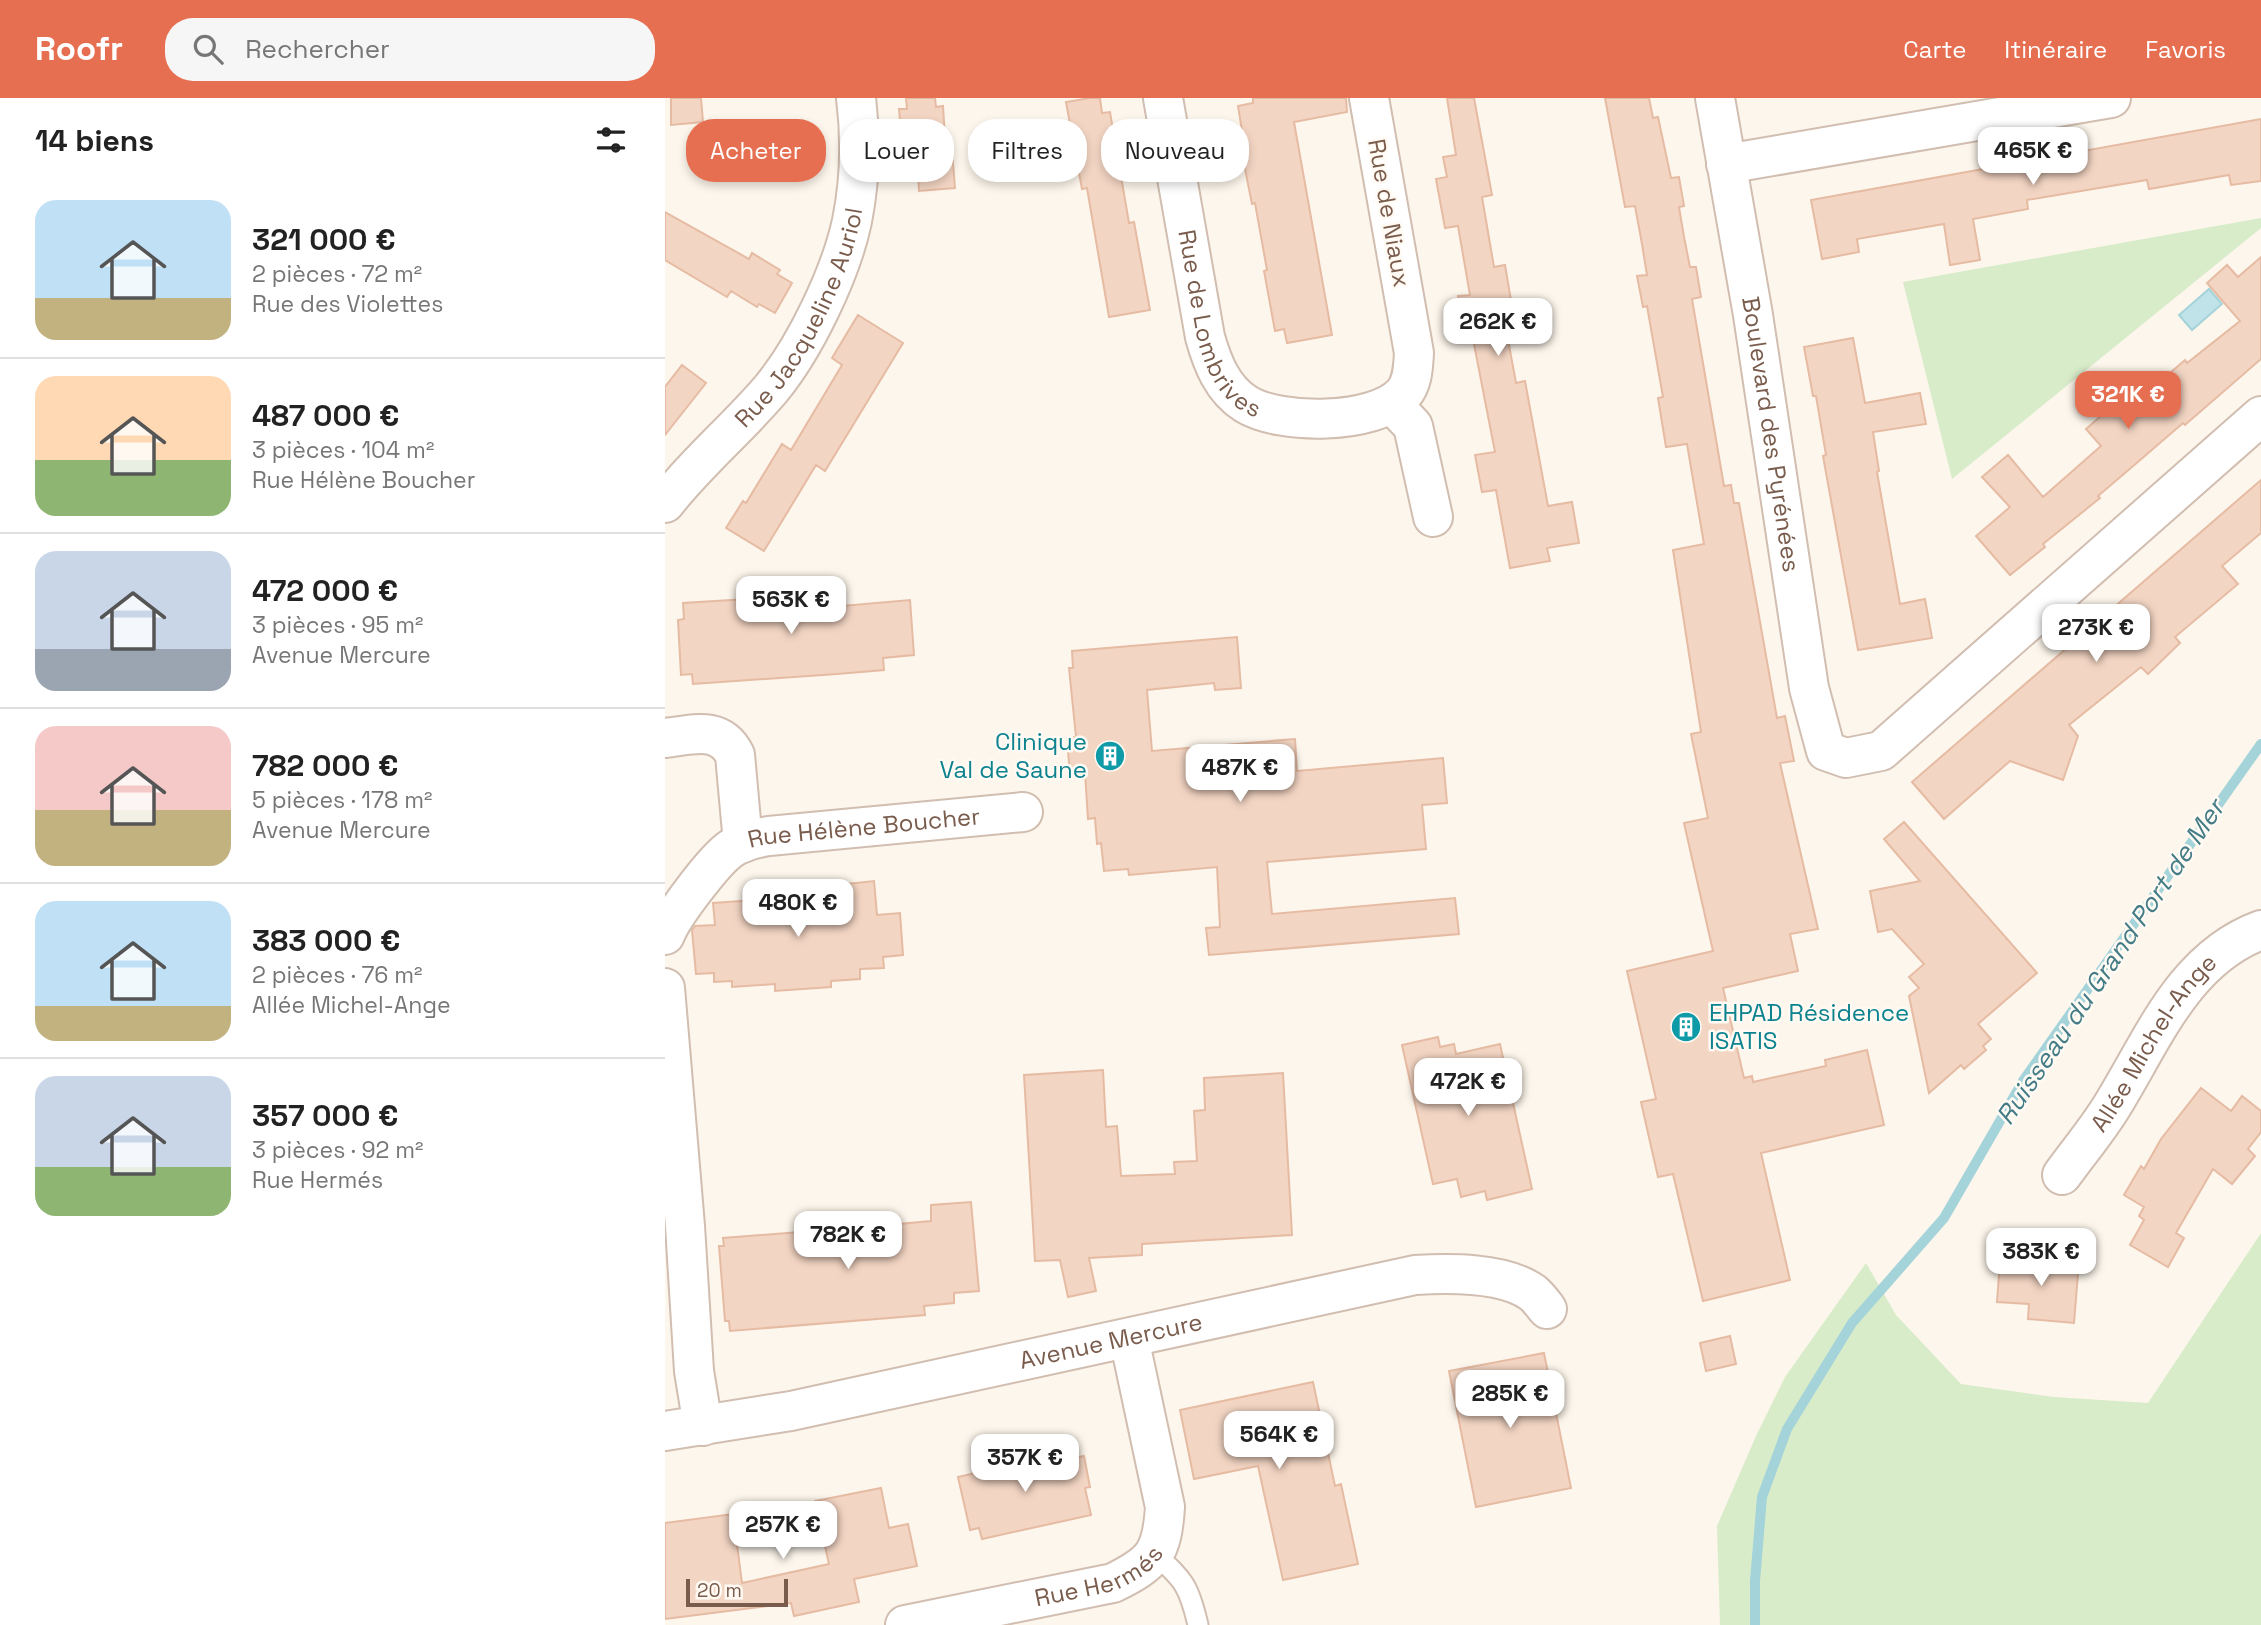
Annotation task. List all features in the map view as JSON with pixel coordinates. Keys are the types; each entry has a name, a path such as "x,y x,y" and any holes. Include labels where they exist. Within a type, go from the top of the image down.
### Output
{"street":[{"name":"Rue Jacqueline Auriol","path":"665,503 692,470 771,388 801,345 823,302 852,222 858,167 856,98"},
{"name":"Rue de Lombrives","path":"1163,98 1205,337 1214,366 1226,386 1245,404 1282,417 1314,418 1361,414 1392,404"},
{"name":"Rue de Niaux","path":"1369,98 1414,353 1412,375 1405,391 1392,404"},
{"name":"Boulevard des Pyrénées","path":"1715,98 1753,315 1809,688 1826,751 1846,758 1881,751 2261,416"},
{"path":"1727,164 2111,98"},
{"path":"1392,404 1413,426 1433,517"},
{"path":"665,738 706,734 720,737 729,743 735,755 743,843"},
{"name":"Rue Hélène Boucher","path":"668,921 724,855 743,843 769,836 1023,812"},
{"name":"Allée Michel-Ange","path":"2062,1175 2114,1103 2158,1024 2178,995 2234,941 2261,930"},
{"path":"665,988 675,1227 703,1426"},
{"name":"Avenue Mercure","path":"665,1431 791,1411 1415,1275 1455,1272 1488,1277 1533,1293 1547,1309"},
{"name":"Rue Hermés","path":"905,1625 1113,1583 1137,1571 1155,1554 1163,1534 1165,1507 1129,1338"}],"lane":[{"path":"1155,1554 1182,1579 1191,1596 1198,1625"}],"green space":[{"path":"2261,218 2261,228 1952,479 1903,282"},
{"path":"2261,1233 2261,1625 1720,1625 1717,1526 1785,1377 1866,1263 1896,1315 1961,1384 2054,1397 2148,1403"}],"water":[{"path":"2209,289 2222,304 2192,330 2179,315"}],"building":[{"path":"671,98 701,98 703,119 686,119 686,124 671,125"},
{"path":"906,98 935,98 936,107 943,106 944,119 900,119 899,109 907,109"},
{"path":"1100,98 1102,113 1110,112 1111,119 1101,119 1101,182 1122,182 1129,223 1134,222 1150,310 1109,317 1087,188 1082,189 1081,182 1087,182 1087,119 1069,119 1066,102"},
{"path":"1253,98 1346,98 1347,112 1294,122 1332,335 1287,343 1284,329 1275,331 1255,203 1252,204 1248,182 1249,119 1240,119 1238,106 1253,103"},
{"path":"1447,98 1474,98 1492,195 1482,197 1494,267 1505,265 1512,306 1502,307 1516,383 1525,381 1548,506 1572,502 1579,543 1547,548 1550,561 1510,568 1496,490 1482,492 1475,455 1495,452 1473,339 1465,340 1458,296 1470,295 1458,226 1445,228 1436,179 1447,177 1443,157 1456,155"},
{"path":"1605,98 1649,98 1653,118 1658,117 1671,178 1679,177 1684,206 1679,207 1684,237 1690,267 1696,267 1701,297 1692,299 1724,486 1731,485 1734,503 1739,503 1777,718 1785,716 1794,761 1780,763 1818,929 1790,934 1798,971 1723,988 1744,1078 1752,1076 1753,1082 1826,1066 1825,1060 1867,1050 1884,1125 1761,1153 1790,1280 1703,1301 1673,1174 1658,1177 1641,1102 1656,1099 1627,971 1713,951 1684,823 1708,818 1691,734 1701,732 1673,550 1704,544 1687,444 1666,447 1658,398 1663,397 1647,306 1643,307 1637,276 1647,275 1642,244 1635,206 1625,207"},
{"path":"2261,119 2261,181 2231,185 2229,175 2149,189 2147,180 2027,200 2028,209 1973,219 1980,260 1950,265 1944,224 1857,239 1859,252 1822,259 1811,200"},
{"path":"954,176 955,188 919,191 918,182 954,182"},
{"path":"665,212 749,259 752,253 780,270 777,274 792,283 775,313 759,304 757,307 731,291 727,297 665,260"},
{"path":"2261,257 2261,359 2098,496 2100,498 2043,544 2045,547 2010,575 1976,536 2010,507 1982,477 2008,455 2043,497 2101,446 2086,429 2120,399 2128,409 2185,360 2187,363 2240,321 2207,283 2227,265 2238,277"},
{"path":"858,315 903,343 825,471 816,465 764,551 726,528 743,501 746,503 782,444 791,450 842,365 832,358"},
{"path":"1853,338 1865,403 1920,393 1926,424 1873,432 1877,472 1900,604 1925,599 1932,638 1858,650 1823,456 1826,455 1816,396 1813,396 1804,347"},
{"path":"682,365 706,383 665,435 665,387"},
{"path":"2261,480 2261,533 2222,566 2238,584 2175,637 2180,643 2148,674 2141,667 2069,725 2078,736 2063,780 2010,761 1944,819 1912,782"},
{"path":"840,582 842,606 910,600 914,655 883,658 884,670 693,684 692,674 681,675 678,620 684,619 683,603 778,597 777,587"},
{"name":"Clinique Val de Saune","path":"1237,637 1241,688 1215,690 1214,683 1147,690 1152,751 1295,739 1297,771 1443,758 1447,803 1422,805 1426,849 1267,862 1272,914 1455,898 1459,934 1209,955 1206,928 1220,927 1217,867 1129,875 1128,869 1104,871 1101,843 1097,844 1095,818 1088,819 1085,773 1070,775 1067,738 1076,737 1069,668 1073,668 1072,651"},
{"path":"1904,822 2037,973 1978,1024 1991,1039 1983,1046 1986,1050 1964,1069 1961,1065 1929,1093 1909,996 1919,988 1909,977 1924,964 1892,929 1878,932 1870,891 1920,881 1884,839"},
{"path":"874,881 877,915 900,913 903,955 883,957 884,968 860,969 860,979 831,981 831,987 775,991 775,984 732,987 732,981 714,982 714,973 696,974 692,930 695,926 715,925 713,903 829,895 828,886"},
{"path":"1438,1037 1440,1047 1454,1044 1456,1054 1500,1044 1532,1189 1487,1200 1485,1191 1461,1197 1457,1179 1433,1184 1402,1045"},
{"path":"1103,1070 1106,1127 1117,1126 1121,1176 1175,1174 1174,1162 1197,1161 1194,1111 1205,1110 1204,1078 1283,1073 1292,1235 1142,1244 1142,1255 1089,1258 1096,1291 1068,1297 1060,1260 1035,1261 1024,1075"},
{"path":"2201,1088 2231,1111 2242,1096 2261,1111 2261,1132 2248,1149 2255,1156 2232,1184 2213,1169 2176,1233 2184,1238 2168,1267 2130,1245 2144,1220 2139,1216 2144,1207 2124,1195 2141,1166 2144,1169 2161,1139"},
{"path":"971,1202 979,1291 954,1293 954,1303 924,1306 925,1315 730,1331 729,1321 725,1321 719,1246 724,1246 723,1238 800,1232 799,1221 848,1217 849,1230 899,1226 931,1221 931,1205"},
{"path":"2032,1257 2079,1261 2074,1323 2028,1319 2029,1304 1997,1302 2000,1261 2031,1263"},
{"path":"1730,1336 1736,1364 1706,1371 1700,1343"},
{"path":"1544,1353 1571,1488 1476,1507 1449,1371"},
{"path":"1313,1382 1335,1486 1341,1484 1358,1564 1283,1580 1258,1466 1194,1479 1180,1410"},
{"path":"1045,1452 1048,1463 1084,1456 1090,1487 1085,1488 1091,1515 982,1539 979,1528 970,1530 958,1477 989,1470 988,1465"},
{"path":"881,1488 889,1528 908,1524 917,1566 854,1579 859,1602 794,1616 791,1603 665,1619 665,1523 733,1514 742,1583 829,1564 815,1501"}],"waterway":[{"name":"Ruisseau du Grand Port de Mer","path":"1755,1625 1755,1581 1762,1497 1787,1429 1852,1323 1944,1218 2023,1081 2261,744"}],"place":[{"name":"Clinique Val de Saune","path":"1110,756"},
{"name":"EHPAD Résidence ISATIS","path":"1686,1027"}]}
